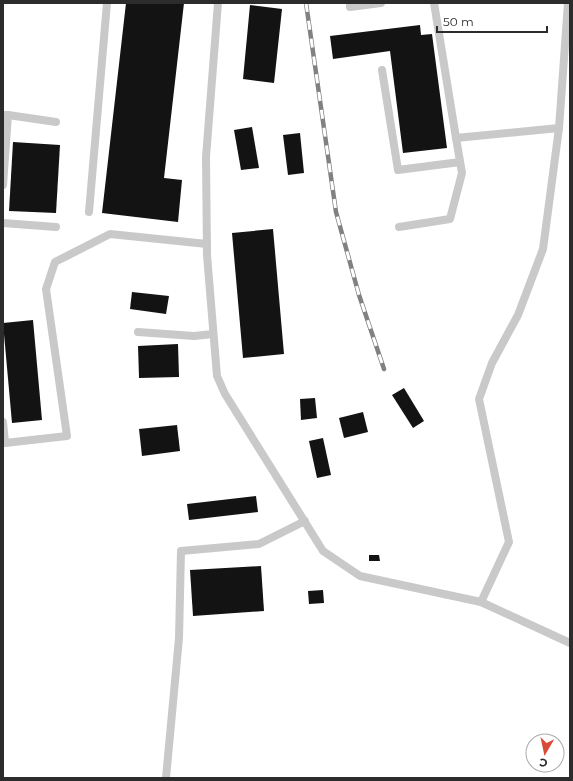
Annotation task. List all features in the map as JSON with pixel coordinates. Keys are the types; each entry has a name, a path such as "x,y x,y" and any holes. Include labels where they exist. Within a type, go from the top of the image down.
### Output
{"lane":[{"path":"89,212 107,3"},
{"path":"218,3 206,157 207,244 213,334 216,376 222,388 323,551 360,576 481,602 570,643"},
{"path":"350,3 350,7 381,3"},
{"path":"400,227 450,219 462,173 434,3"},
{"path":"481,602 509,542 479,398 492,363 518,315 543,250 559,128 566,88 568,3"},
{"path":"382,70 398,170 460,162"},
{"path":"3,185 5,115 56,122"},
{"path":"456,138 559,128"},
{"path":"3,223 56,227"},
{"path":"3,422 5,443 67,436 46,289 55,262 110,234 207,244"},
{"path":"138,332 194,336 213,334"},
{"path":"166,778 179,638 181,551 259,544 305,521"}],"building":[{"path":"126,3 184,3 164,178 182,180 178,222 102,213"},
{"path":"250,5 282,9 274,83 243,79"},
{"path":"420,25 421,35 432,34 447,148 403,153 390,51 333,59 330,36"},
{"path":"252,127 259,168 241,170 234,130"},
{"path":"300,133 304,173 288,175 283,135"},
{"path":"13,142 60,145 56,213 9,211"},
{"path":"273,229 284,354 243,358 232,233"},
{"path":"132,292 169,296 166,314 130,309"},
{"path":"33,320 42,420 12,423 3,323"},
{"path":"178,344 179,377 139,378 138,346"},
{"path":"404,388 424,421 413,428 392,395"},
{"path":"315,398 317,418 301,420 300,399"},
{"path":"363,412 368,432 344,438 339,418"},
{"path":"177,425 180,451 142,456 139,429"},
{"path":"323,438 331,475 317,478 309,441"},
{"path":"256,496 258,512 189,520 187,504"},
{"path":"369,555 379,555 380,561 369,561"},
{"path":"261,566 264,611 193,616 190,570"},
{"path":"323,590 324,603 309,604 308,591"}],"railway":[{"path":"306,3 336,212 359,295 384,369"}]}
